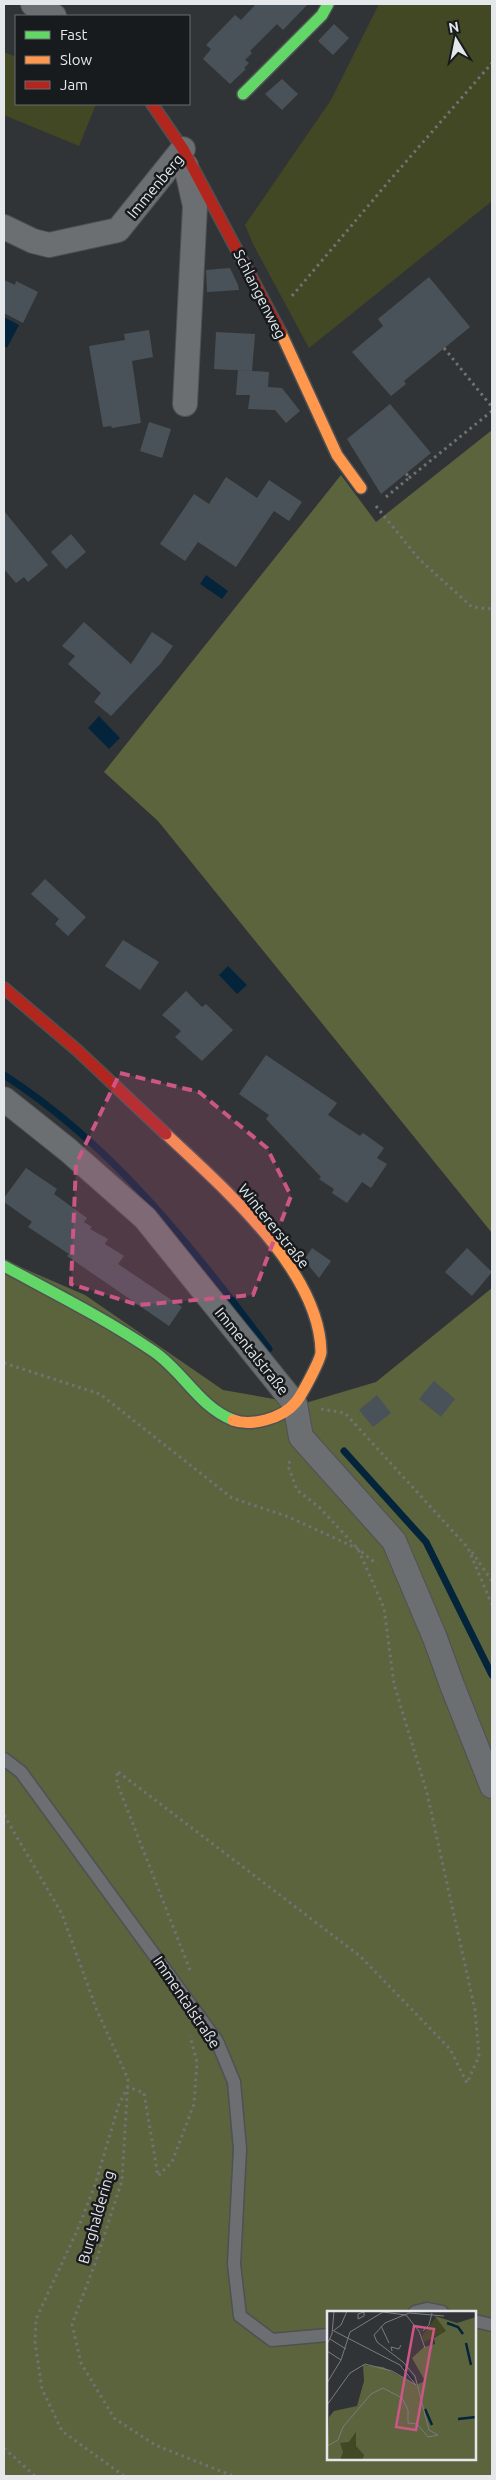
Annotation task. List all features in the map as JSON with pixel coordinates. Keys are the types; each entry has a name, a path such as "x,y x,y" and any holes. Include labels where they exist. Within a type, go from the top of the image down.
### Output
{"street":[{"path":"34,4 52,15"},
{"path":"244,94 322,15 328,4"},
{"name":"Schlangenweg","path":"153,105 183,149 274,318 337,456 362,488"},
{"name":"Immenberg","path":"4,227 33,241 49,245 118,230 183,149"},
{"name":"Immenberg","path":"183,149 195,206 185,404"},
{"name":"Wintererstraße","path":"4,988 77,1050 239,1203 299,1279 314,1315 321,1354 295,1404"},
{"name":"Immentalstraße","path":"4,1099 68,1150 146,1218 295,1404 301,1437"},
{"path":"4,1266 80,1307 155,1352 216,1414 240,1423 265,1422 295,1404"},
{"path":"301,1437 394,1542 435,1638 492,1786"}],"lane":[{"name":"Immentalstraße","path":"4,1759 21,1772 217,2041 234,2082 240,2149 234,2264 240,2316 272,2340 327,2335"},
{"path":"419,2311 427,2309 437,2311"},
{"path":"476,2321 492,2325"}],"path":[{"path":"274,318 390,180 492,63"},
{"path":"444,348 492,407"},
{"path":"409,478 492,411"},
{"path":"362,488 426,565 472,607 492,609"},
{"path":"4,1363 100,1394 232,1498 288,1517 358,1549 372,1558 377,1565"},
{"path":"295,1404 345,1413 468,1548 492,1582"},
{"path":"192,1974 117,1783 117,1771 360,1956 450,2048 466,2083 480,2056 475,2010 427,1793 394,1684 384,1608 358,1549 320,1508 297,1490 288,1466 301,1437"},
{"path":"468,1548 492,1605"},
{"name":"Burghaldering","path":"4,1815 62,1914 96,2008 128,2079 122,2180 96,2260 72,2324 80,2363 114,2418 155,2445 233,2476"},
{"path":"124,2476 62,2431 42,2389 36,2319 77,2231 95,2184 119,2104 128,2087 144,2093 158,2176 172,2162 194,2104 197,2062 185,2019 194,2009"},
{"path":"4,2448 35,2476"}],"highlighted area":[{"path":"120,1073 199,1092 267,1148 291,1196 253,1295 138,1305 71,1284 76,1164"}],"green space":[{"path":"379,4 492,4 492,201 309,348 253,244 245,225 331,100"},
{"path":"4,52 15,57 15,105 96,105 79,146 4,115"},
{"path":"492,430 492,1233 158,821 104,772 341,475 376,522"},
{"path":"4,1260 85,1295 223,1390 302,1404 376,1382 492,1288 492,2476 4,2476"}],"water":[{"path":"4,317 19,325 7,348 4,346"},
{"path":"206,575 228,591 222,599 200,584"},
{"path":"99,716 120,738 109,749 88,728"},
{"path":"228,966 247,985 237,994 219,975"}],"building":[{"path":"256,4 308,4 283,30 277,24 250,51 252,53 245,60 249,63 244,68 246,69 230,84 203,59 211,49 206,45 235,15 241,20"},
{"path":"334,24 349,38 333,55 318,41"},
{"path":"282,79 298,94 282,110 265,94"},
{"path":"230,268 239,290 207,292 206,270"},
{"path":"429,277 470,327 404,381 406,384 391,396 352,352 383,326 378,319"},
{"path":"4,280 15,285 16,281 38,292 23,323 4,313"},
{"path":"149,330 153,357 132,361 141,423 112,428 111,426 103,427 89,346 125,340 124,334"},
{"path":"216,332 255,334 252,371 214,369"},
{"path":"238,370 269,372 268,387 282,388 300,411 286,423 275,410 248,409 250,395 236,395"},
{"path":"390,404 431,453 381,494 347,439"},
{"path":"149,422 171,429 162,458 140,451"},
{"path":"226,477 257,498 269,480 302,502 289,521 274,511 236,567 198,542 185,561 160,544 194,494 209,504"},
{"path":"4,511 48,565 28,582 24,577 16,583 4,569"},
{"path":"71,534 86,552 66,569 51,552"},
{"path":"84,622 131,664 152,632 173,646 161,663 111,716 94,702 101,693 68,664 75,656 62,646"},
{"path":"45,879 86,917 68,936 55,924 59,919 31,894"},
{"path":"123,940 159,962 140,990 105,966"},
{"path":"186,991 202,1007 206,1004 233,1030 202,1061 175,1037 181,1031 162,1015"},
{"path":"266,1055 337,1103 328,1115 360,1136 363,1133 384,1148 377,1158 387,1164 371,1188 362,1182 347,1203 332,1193 334,1189 319,1179 321,1177 266,1119 269,1115 239,1094"},
{"path":"26,1168 57,1189 54,1194 87,1218 84,1222 92,1227 90,1229 108,1239 105,1244 124,1256 118,1264 182,1307 169,1326 28,1227 32,1222 4,1202 4,1198"},
{"path":"312,1248 331,1261 319,1278 304,1260"},
{"path":"467,1248 492,1272 472,1296 445,1272"},
{"path":"434,1381 455,1399 441,1417 419,1399"},
{"path":"377,1395 391,1413 373,1427 359,1410"}],"waterway":[{"path":"4,1075 44,1103 81,1133 148,1200 180,1236 269,1349"},
{"path":"344,1451 426,1542 492,1675"}],"traffic: fast":[{"path":"243,94 322,15 328,4"},
{"path":"4,1266 98,1317 153,1351 164,1359 210,1407 233,1420"}],"traffic: slow":[{"path":"281,333 337,455 361,488"},
{"path":"166,1134 213,1178 264,1232 286,1261 304,1291 316,1321 320,1356 310,1378 295,1403 283,1413 266,1420 257,1422 233,1420"}],"traffic: jam":[{"path":"153,105 183,149 281,333"},
{"path":"4,988 77,1050 166,1134"}]}
